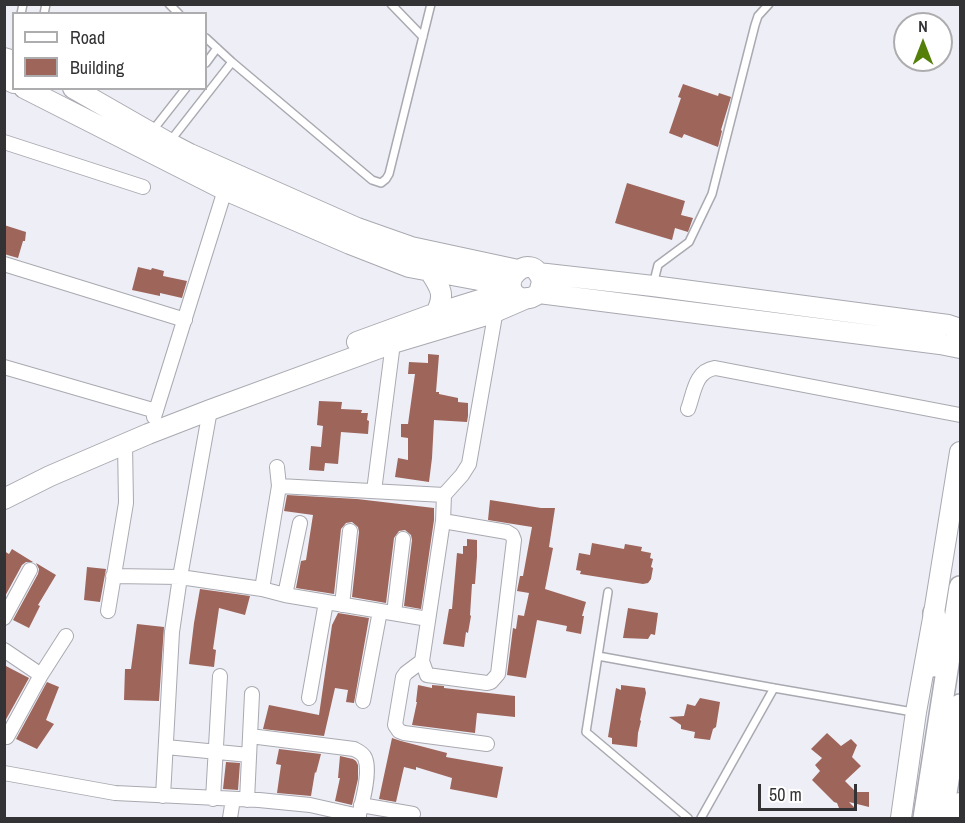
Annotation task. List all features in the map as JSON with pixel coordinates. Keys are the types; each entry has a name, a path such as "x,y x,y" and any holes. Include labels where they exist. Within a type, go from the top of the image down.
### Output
{"main road":[{"path":"28,90 225,190 409,267 517,289 960,348"},
{"path":"77,90 169,143 357,228 411,246 517,289"},
{"path":"429,270 441,292 436,313"},
{"path":"4,499 197,410 436,313 517,289 652,286 948,324 960,329"},
{"path":"4,484 155,414 197,410 393,343 517,289"},
{"path":"911,819 923,747 936,621 960,452"},
{"path":"924,819 960,588"},
{"path":"901,819 916,712 936,621"},
{"path":"942,819 960,705"},
{"path":"958,819 960,803"}],"street":[{"path":"4,142 143,187"},
{"path":"4,367 155,414 225,190"},
{"path":"4,264 185,320"},
{"path":"443,521 507,532 514,540 498,674 491,682 427,675 422,661 443,521 444,495 462,476 469,464 517,289"},
{"path":"374,491 393,343"},
{"path":"688,409 702,373 715,368 960,415"},
{"path":"163,796 172,632 197,410"},
{"path":"108,611 126,503 125,444"},
{"path":"262,589 279,486 277,467"},
{"path":"279,486 444,495"},
{"path":"285,595 300,523"},
{"path":"342,605 350,531"},
{"path":"363,701 387,612 403,538"},
{"path":"4,618 30,570"},
{"path":"113,576 180,577 262,589 285,595 428,619"},
{"path":"309,698 326,602"},
{"path":"7,737 41,675 66,636"},
{"path":"4,650 41,675"},
{"path":"422,661 403,677 396,728 404,733 487,744"},
{"path":"213,799 220,676"},
{"path":"247,800 252,694"},
{"path":"250,736 354,748 360,751 365,759 366,773 360,813"},
{"path":"166,747 249,755"},
{"path":"4,773 115,793 247,800 360,813 413,814"},
{"path":"230,819 233,799"}],"lane":[{"path":"391,4 423,37"},
{"path":"207,39 372,180 381,183 389,174 431,4"},
{"path":"652,286 658,265 689,242 712,194 754,25 758,16 769,4"},
{"path":"207,62 217,48"},
{"path":"169,143 232,62"},
{"path":"151,132 184,90"},
{"path":"608,592 586,732 687,819"},
{"path":"598,656 916,712"},
{"path":"701,819 774,688"}],"building":[{"path":"683,84 718,96 719,93 731,97 718,147 684,134 682,138 669,133 681,98 678,97"},
{"path":"627,183 685,201 681,215 693,218 688,232 675,228 672,240 615,223"},
{"path":"4,225 26,232 18,258 4,254"},
{"path":"138,267 164,271 163,276 187,281 182,298 132,290"},
{"path":"428,354 439,355 436,392 458,398 458,402 468,403 467,422 434,420 429,482 395,477 398,458 408,460 408,438 401,437 401,424 408,424 415,374 408,374 409,362 428,363"},
{"path":"319,401 342,402 341,409 362,410 361,413 368,413 367,420 369,421 368,434 341,432 338,464 325,463 324,471 309,470 311,446 321,447 323,426 317,425"},
{"path":"287,495 357,499 434,508 421,609 404,606 412,540 411,535 405,530 399,531 394,538 386,603 352,597 359,532 358,527 352,522 346,523 341,529 334,594 296,588 301,561 306,560 313,515 284,511"},
{"path":"490,500 555,508 549,547 553,548 545,589 586,602 581,634 566,631 567,626 537,620 526,678 507,675 513,628 516,629 518,615 524,616 529,593 517,591 520,576 523,576 532,527 488,520"},
{"path":"467,539 477,540 477,557 475,584 472,584 471,616 464,647 443,644 449,609 452,609 457,553 463,554 463,546 467,546"},
{"path":"592,543 624,549 625,544 642,547 641,551 651,553 650,558 653,559 651,579 648,583 643,584 580,574 581,571 576,570 579,553 590,555"},
{"path":"12,549 33,562 26,562 22,565 4,598 4,551 9,554"},
{"path":"36,563 56,575 38,605 40,606 29,628 13,620 38,574 39,569"},
{"path":"87,567 106,569 100,602 84,600"},
{"path":"200,589 250,596 245,615 219,608 213,649 216,650 214,667 189,664"},
{"path":"628,608 658,613 655,635 651,634 648,639 623,638"},
{"path":"338,613 369,618 354,703 346,702 348,690 335,688 324,736 263,729 269,705 319,715 332,625"},
{"path":"137,624 164,627 159,701 124,700 125,669 131,669"},
{"path":"4,665 29,678 4,723"},
{"path":"47,682 59,687 46,720 54,724 37,749 16,739"},
{"path":"418,685 432,688 432,685 444,686 444,688 515,696 515,717 477,713 475,733 412,725"},
{"path":"621,685 645,688 637,747 612,744 612,738 608,737 616,688 621,690"},
{"path":"700,698 720,702 716,727 713,729 710,740 694,738 695,732 681,729 681,725 669,717 684,716 687,704 695,706"},
{"path":"827,733 841,746 851,739 857,745 852,757 861,766 845,781 856,792 869,792 869,807 849,802 855,808 839,808 837,803 812,780 820,771 815,765 822,758 811,749"},
{"path":"392,738 447,753 446,757 503,767 497,798 450,789 452,778 416,767 416,770 404,767 396,802 379,799"},
{"path":"279,749 321,754 311,796 277,793 281,765 276,764"},
{"path":"340,756 353,759 358,765 358,779 352,805 335,801 340,778 338,778"},
{"path":"226,762 240,763 238,790 223,789"}]}
